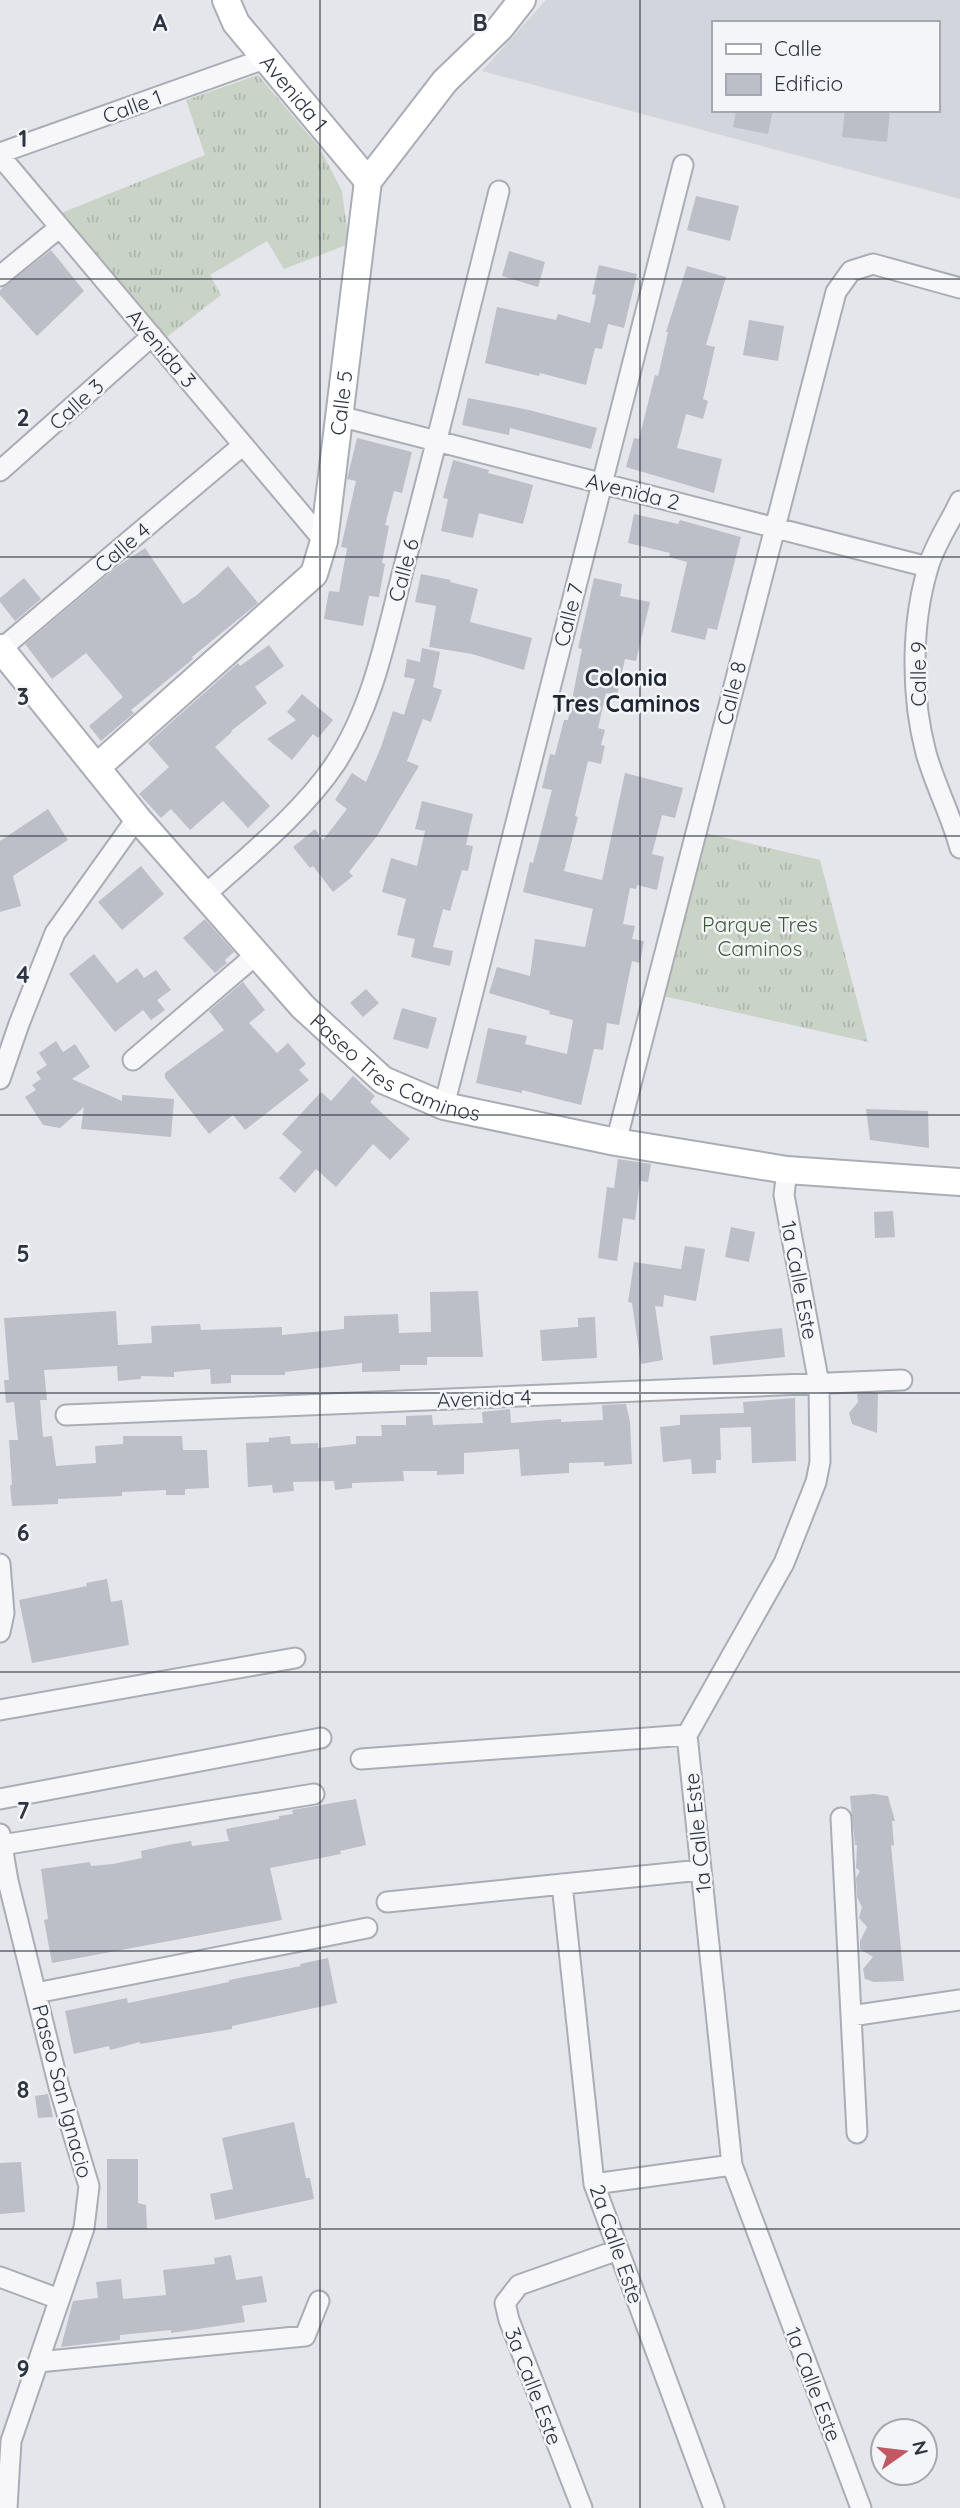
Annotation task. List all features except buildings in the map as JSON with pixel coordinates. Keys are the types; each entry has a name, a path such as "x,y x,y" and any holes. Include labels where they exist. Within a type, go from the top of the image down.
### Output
{"street":[{"name":"Avenida 1","path":"226,0 236,23 264,59 368,181"},
{"path":"368,181 445,81 500,28 522,0"},
{"name":"Calle 1","path":"0,154 264,59"},
{"name":"Avenida 3","path":"0,154 324,541"},
{"name":"Calle 7","path":"444,1106 683,165"},
{"name":"Calle 5","path":"97,767 314,574 324,541 368,181"},
{"name":"Calle 6","path":"205,895 308,798 334,765 353,733 376,674 499,191"},
{"path":"0,276 60,227"},
{"name":"Calle 8","path":"616,1142 773,527 836,292 851,271 873,264 960,288"},
{"name":"Calle 3","path":"0,471 152,336"},
{"name":"Avenida 2","path":"339,416 928,567"},
{"name":"Calle 4","path":"0,648 243,445"},
{"name":"Calle 9","path":"960,501 928,567 916,653 919,720 927,755 960,848"},
{"name":"Paseo Tres Caminos","path":"0,648 137,818 303,1007 383,1080 444,1106 616,1142 787,1170 960,1182"},
{"path":"0,1079 55,933 137,818"},
{"path":"133,1060 257,954"},
{"name":"1a Calle Este","path":"787,1170 784,1195 819,1384 820,1462 817,1482 784,1563 687,1735 733,2165 861,2508"},
{"name":"Avenida 4","path":"66,1415 902,1380"},
{"path":"0,1564 4,1613 0,1632"},
{"path":"0,1710 295,1658"},
{"path":"361,1759 687,1735"},
{"path":"0,1799 321,1738"},
{"path":"1,1840 314,1794"},
{"path":"841,1818 857,2133"},
{"name":"Paseo San Ignacio","path":"1,1840 4,1882 36,1993 59,2087 89,2186 84,2228 11,2441 6,2508"},
{"path":"387,1902 701,1870"},
{"name":"2a Calle Este","path":"562,1884 594,2184 714,2508"},
{"path":"36,1993 367,1928"},
{"path":"851,2016 960,2000"},
{"path":"594,2184 733,2165"},
{"name":"3a Calle Este","path":"582,2508 509,2320 505,2303 519,2285 618,2250"},
{"path":"0,2277 60,2299"},
{"path":"38,2362 305,2336 319,2301"}],"shaded area":[{"path":"546,0 960,0 960,199 482,71"}],"green space":[{"path":"258,75 319,147 342,191 349,244 284,269 267,241 210,275 221,295 163,340 59,214 205,155 186,100"},
{"name":"Parque Tres Caminos","path":"705,833 820,860 868,1042 663,996"}],"district":[{"name":"Colonia Tres Caminos","path":"626,690"}]}
